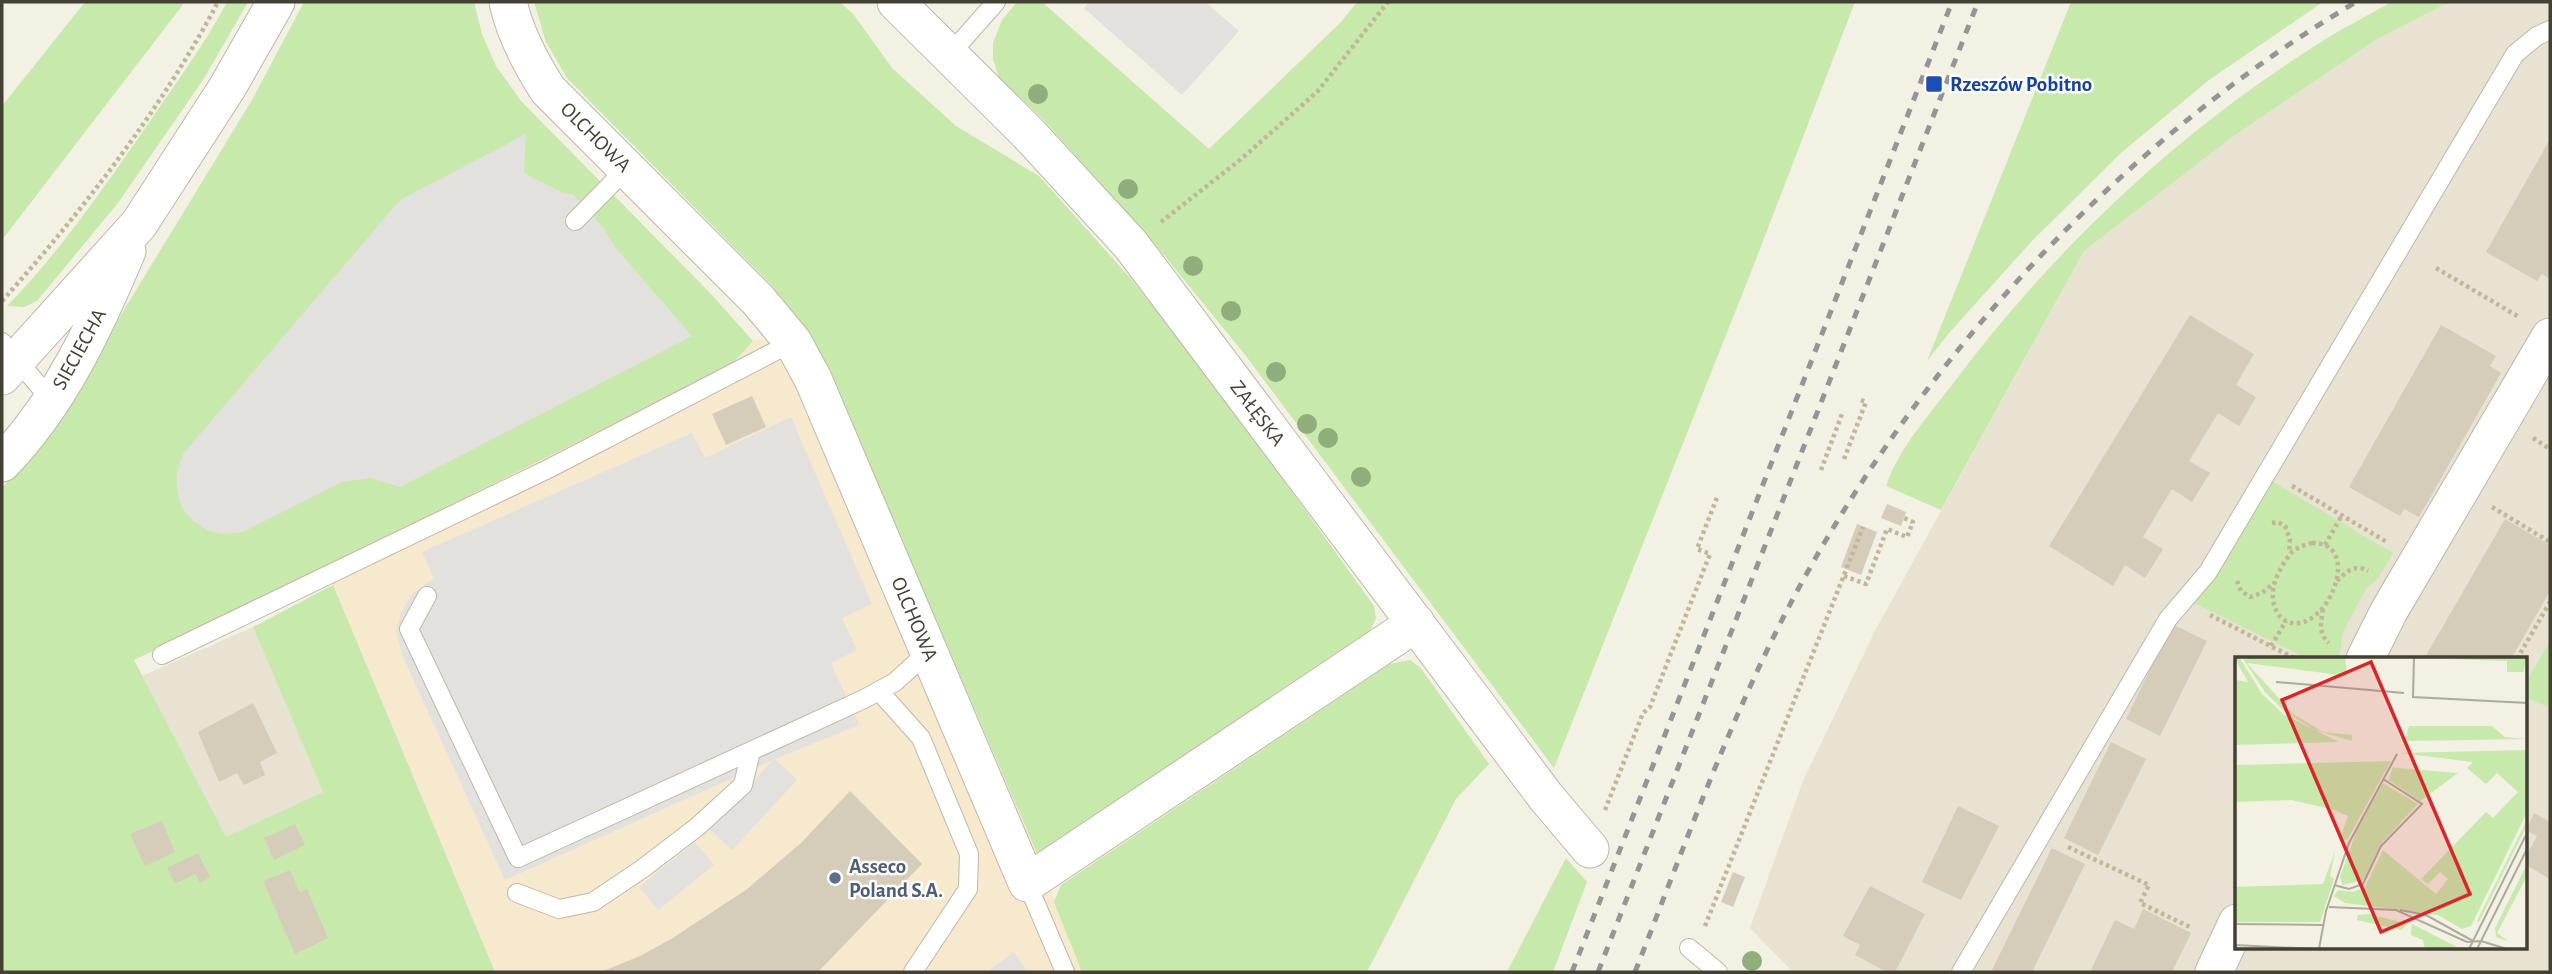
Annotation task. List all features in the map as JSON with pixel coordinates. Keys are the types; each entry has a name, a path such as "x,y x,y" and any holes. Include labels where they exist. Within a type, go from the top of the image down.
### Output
{"street":[{"name":"SIECIECHA","path":"2,463 70,372 96,323 139,225 227,88 276,2"},
{"name":"OLCHOWA","path":"508,2 513,25 530,62 548,90 758,300 793,342 813,379 1027,883"},
{"name":"ZAŁĘSKA","path":"896,2 1028,133 1131,245 1546,797 1587,846"},
{"name":"SIECIECHA","path":"7,359 139,225"},
{"path":"2366,657 2389,611 2461,489 2537,329"},
{"path":"1027,883 1416,623"},
{"path":"2214,972 2235,927"}],"lane":[{"path":"950,54 996,2"},
{"path":"1961,972 2168,619 2208,572 2515,54 2537,36 2550,30"},
{"path":"575,221 627,168"},
{"path":"162,655 548,469 793,342"},
{"path":"7,359 51,400"},
{"path":"427,596 410,629 518,858 879,691 895,682 929,650"},
{"path":"879,691 921,738 969,854 968,889 913,972"},
{"path":"517,893 559,909 593,902 697,827 743,785 751,751"},
{"path":"1027,883 1063,971"},
{"path":"1689,948 1718,972"}],"path":[{"path":"2,301 59,235 110,169 170,81 218,2"},
{"path":"1131,245 1240,160 1317,92 1388,2"},
{"path":"2436,268 2537,329"},
{"path":"1844,459 1866,402 1858,399"},
{"path":"1821,470 1842,414"},
{"path":"2267,471 2394,546"},
{"path":"2461,489 2550,542"},
{"path":"1587,846 1600,823 1643,713 1650,707 1710,554 1697,549 1718,495"},
{"path":"2325,545 2342,515"},
{"path":"1844,576 1866,584 1887,529 1907,537 1913,522 1903,518"},
{"path":"2263,528 2278,522 2286,526 2290,540 2289,557"},
{"path":"1704,929 1863,527"},
{"path":"2236,576 2241,591 2249,597 2262,593 2274,582 2295,550 2312,543 2325,545 2335,555 2337,582 2317,615 2301,623 2286,621 2275,609 2272,592 2274,582"},
{"path":"2182,602 2292,657"},
{"path":"2518,657 2550,602"},
{"path":"2271,646 2286,621"},
{"path":"2042,834 2149,885 2140,903 2201,932"}],"shaded area":[{"path":"1089,2 1205,2 1239,31 1182,95 1084,8"},
{"path":"2449,2 2550,2 2550,641 2528,679 2528,657 2235,657 2235,950 2528,950 2528,698 2550,708 2550,972 1793,972 1750,928 1803,781 1875,631 2084,251 2235,135 2377,39"},
{"path":"526,134 524,173 565,194 573,194 692,336 400,487 371,478 342,482 243,532 225,534 208,531 193,521 182,508 177,491 177,473 183,454 400,200"},
{"path":"808,332 828,371 1037,853 1082,972 495,972 325,568 731,365 753,341"},
{"path":"791,417 872,604 842,618 857,650 831,663 859,725 775,759 797,780 732,850 709,829 773,760 505,880 403,657 396,632 401,612 413,593 434,578 422,552 692,433 705,458"},
{"path":"253,627 323,792 225,838 142,676"},
{"path":"695,842 714,865 658,910 639,887"},
{"path":"1014,952 1028,972 986,972"}],"green space":[{"path":"85,2 185,2 2,240 2,106"},
{"path":"227,2 248,2 205,77 118,203 37,301 24,307 7,306 64,241 98,195 189,64"},
{"path":"304,2 474,2 482,34 496,66 521,101 711,294 753,341 731,365 325,568 134,660 226,837 323,792 253,627 333,585 495,972 2,972 2,488 44,441 252,100"},
{"path":"534,2 840,2 854,15 892,68 956,126 1039,176 1132,280 1225,398 1374,606 1376,619 1369,632 1037,853 828,371 808,332 774,288 567,78 546,42"},
{"path":"1017,2 1042,2 1209,149 1341,22 1357,2 1855,2 1554,768 1246,356 1159,249 1041,117 999,78 993,59 993,43 1002,20"},
{"path":"2071,2 2323,2 2209,80 2122,152 2032,241 1927,361"},
{"path":"2391,2 2449,2 2377,39 2235,135 2084,251 1941,510 1886,486 1899,457 1916,431 1993,332 2076,240 2121,196 2168,154 2266,78 2327,38"},
{"path":"2273,482 2393,553 2379,577 2366,589 2342,634 2338,657 2304,657 2192,602 2266,488"},
{"path":"2550,641 2550,708 2528,698 2528,679"},
{"path":"1410,660 1420,667 1489,764 1456,799 1367,972 1082,972 1054,902 1061,885 1390,664"},
{"path":"1566,858 1587,882 1553,972 1507,972"}],"building":[{"path":"2550,139 2550,279 2542,274 2537,281 2486,252"},
{"path":"2190,315 2254,354 2236,385 2256,397 2239,426 2218,413 2189,461 2210,473 2192,502 2172,489 2143,537 2163,549 2145,578 2125,565 2113,586 2049,546"},
{"path":"2441,325 2496,356 2490,366 2501,373 2419,517 2404,509 2400,516 2349,487"},
{"path":"752,396 766,427 726,445 712,414"},
{"path":"1887,504 1906,512 1901,526 1881,518"},
{"path":"2505,519 2550,545 2550,591 2512,657 2425,657"},
{"path":"1857,524 1877,532 1861,575 1841,567"},
{"path":"2172,624 2207,641 2160,736 2126,719"},
{"path":"253,703 277,753 260,762 265,775 244,785 237,773 219,782 198,732"},
{"path":"2111,742 2146,759 2098,855 2064,838"},
{"name":"Asseco Poland S.A.","path":"850,791 922,864 818,972 601,972 640,956 671,939 746,890 801,843"},
{"path":"1958,806 1999,826 1961,900 1922,882"},
{"path":"2534,813 2550,822 2550,879 2528,866 2528,852 2537,836 2528,831"},
{"path":"162,821 175,852 145,866 130,834"},
{"path":"295,824 305,845 274,860 264,838"},
{"path":"2052,848 2085,864 2032,972 1991,972"},
{"path":"198,853 210,877 200,883 195,874 175,884 167,868"},
{"path":"290,870 300,893 307,889 328,938 295,954 263,881"},
{"path":"1733,872 1745,877 1733,907 1721,902"},
{"path":"1870,886 1925,914 1895,972 1887,972 1855,955 1860,945 1843,936"},
{"path":"2143,909 2191,933 2172,972 2090,972 2115,920 2134,929"}],"railway":[{"path":"1572,972 1952,2"},
{"path":"1598,972 1978,2"},
{"path":"1635,972 1710,781 1772,640 1846,507 1904,421 1967,339 2036,261 2109,188 2188,120 2270,58 2356,2"}],"place":[{"name":"Rzeszów Pobitno","path":"1934,84"},
{"name":"Asseco Poland S.A.","path":"835,878"}]}
